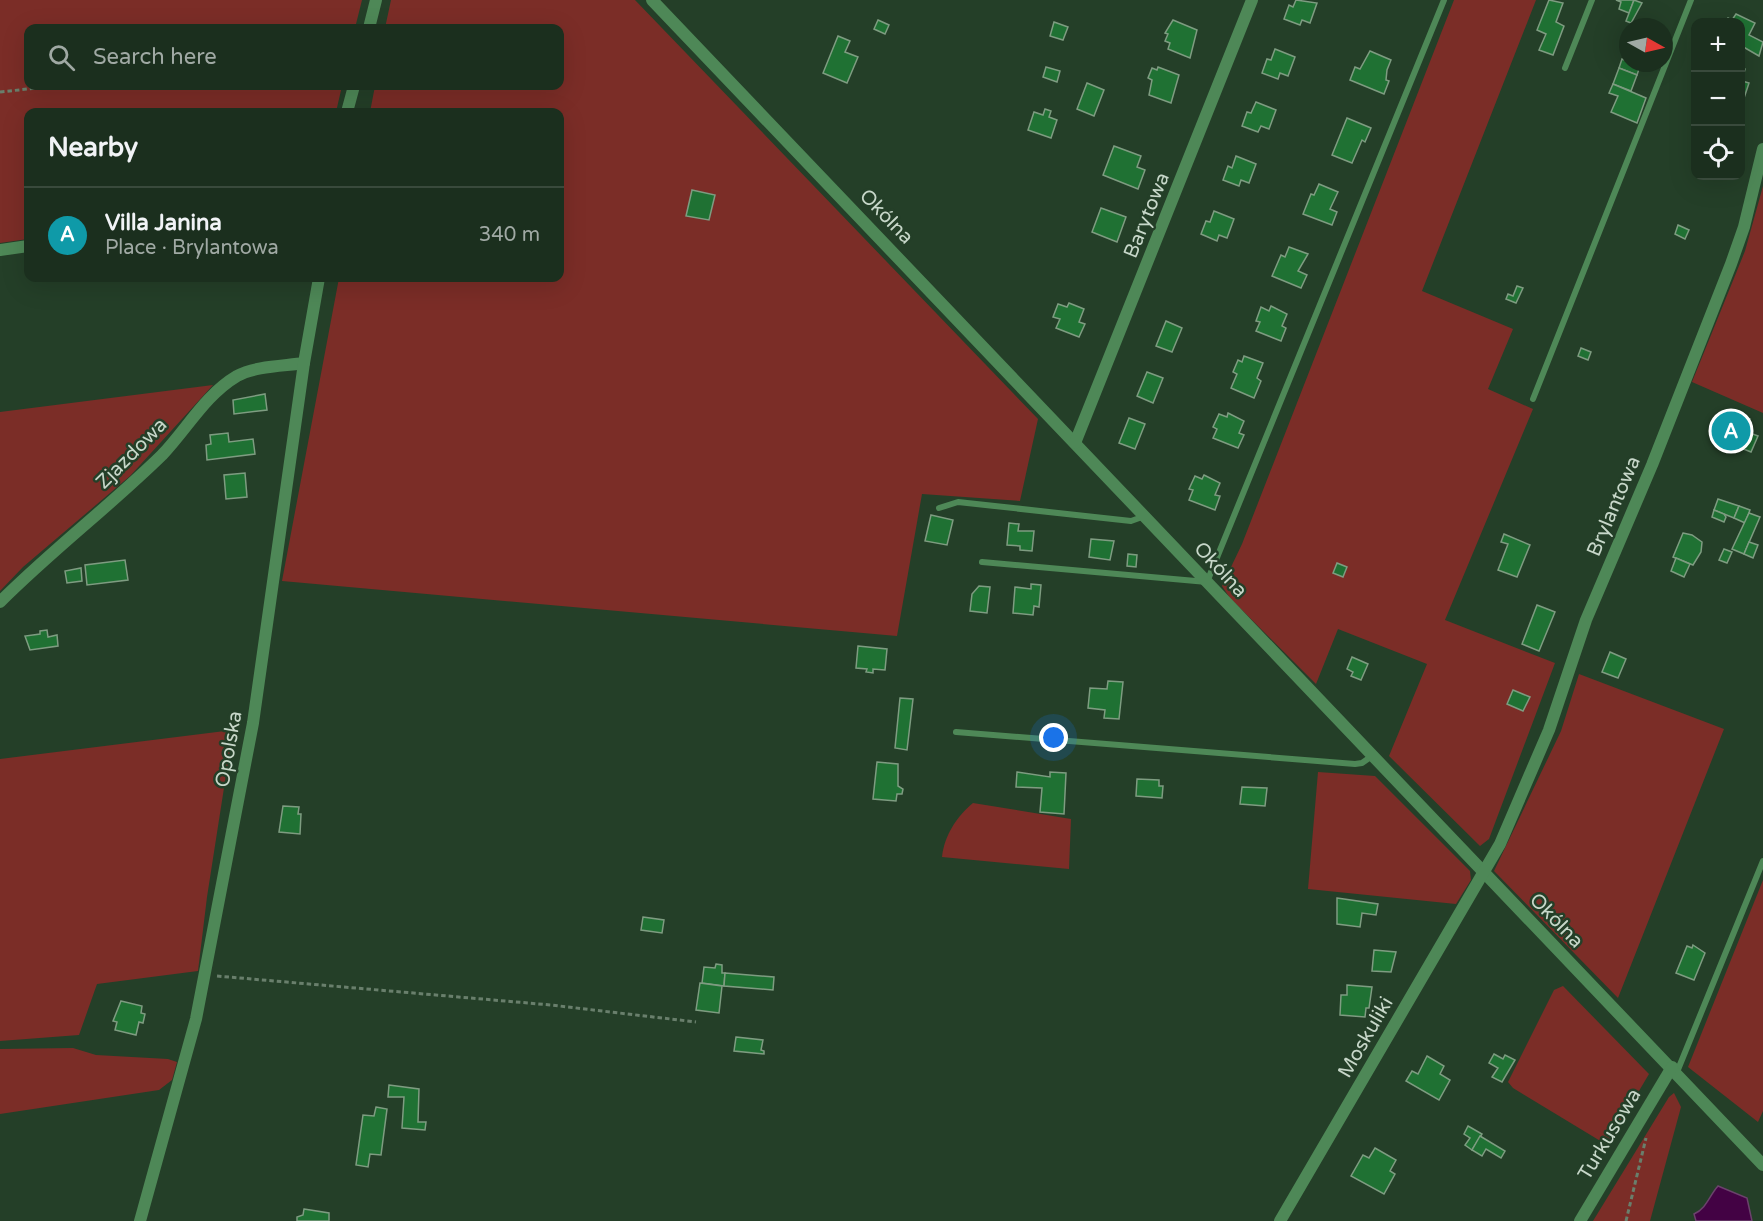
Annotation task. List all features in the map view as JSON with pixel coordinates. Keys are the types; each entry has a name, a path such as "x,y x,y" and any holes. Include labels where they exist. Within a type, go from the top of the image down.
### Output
{"street":[{"path":"370,24 376,0"},
{"name":"Okólna","path":"652,0 1763,1165"},
{"name":"Barytowa","path":"1075,443 1252,0"},
{"path":"348,108 353,90"},
{"name":"Brylantowa","path":"1482,871 1500,844 1549,730 1586,620 1652,465 1731,264 1744,227 1763,149"},
{"path":"0,250 24,247"},
{"name":"Opolska","path":"140,1221 196,1018 253,723 304,363 318,282"},
{"name":"Zjazdowa","path":"0,602 35,567 133,483 164,453 207,400 237,376 248,372 304,363"},
{"name":"Moskuliki","path":"1280,1221 1482,871"},
{"name":"Turkusowa","path":"1580,1221 1674,1070"}],"lane":[{"path":"982,562 1207,582 1444,0"},
{"path":"1565,68 1592,0"},
{"path":"1533,399 1691,0"},
{"path":"939,508 958,502 1131,521 1144,516"},
{"path":"956,732 1355,764 1362,763 1371,756"},
{"path":"1674,1070 1763,861"}],"path":[{"path":"0,92 24,89"},
{"path":"204,975 551,1005 696,1022"},
{"path":"1626,1221 1646,1137"}],"shaded area":[{"path":"0,0 362,0 356,24 24,24 24,90 341,90 337,108 24,108 24,240 0,243"},
{"path":"391,0 635,0 1038,419 1020,501 922,494 897,636 282,581 338,282 564,282 564,108 371,108 374,90 564,90 564,24 386,24"},
{"path":"1454,0 1536,0 1422,291 1513,329 1488,389 1533,409 1445,620 1555,663 1489,839 1480,846 1389,756 1427,664 1338,629 1316,684 1230,598 1222,586 1242,544"},
{"path":"1763,186 1763,413 1692,382 1745,251"},
{"path":"213,385 130,476 23,567 0,591 0,412"},
{"path":"1579,674 1724,729 1618,998 1494,871 1561,731"},
{"path":"233,730 198,971 97,984 79,1035 0,1041 0,759"},
{"path":"1318,772 1375,776 1470,871 1471,880 1456,904 1308,889"},
{"path":"973,803 1071,819 1069,869 942,857 945,842 952,827"},
{"path":"1763,880 1763,1111 1758,1122 1688,1067"},
{"path":"1563,986 1649,1074 1607,1145 1513,1088 1508,1082 1554,990"},
{"path":"73,1048 96,1055 168,1059 177,1062 172,1080 159,1090 0,1114 0,1049"},
{"path":"1674,1093 1681,1107 1650,1221 1593,1221 1669,1097"},
{"path":"1718,1186 1747,1198 1752,1221 1696,1221 1694,1214 1705,1205"}],"building":[{"path":"1296,0 1317,3 1310,23 1302,20 1300,25 1284,19 1289,5 1293,7"},
{"path":"1549,0 1563,3 1556,22 1564,26 1553,55 1539,50 1546,34 1537,30"},
{"path":"1616,0 1634,0 1629,13 1619,9 1621,2"},
{"path":"1634,0 1642,3 1634,18 1627,18"},
{"path":"1745,18 1755,23 1749,35 1763,42 1759,56 1745,48"},
{"path":"878,20 889,25 885,34 874,29"},
{"path":"1173,20 1197,30 1190,58 1168,49 1170,43 1165,41 1168,34 1165,33"},
{"path":"1054,22 1068,27 1063,40 1050,36"},
{"path":"838,36 850,41 845,52 858,57 847,83 823,73"},
{"path":"1275,49 1295,57 1288,76 1280,73 1278,79 1262,73 1267,59 1271,60"},
{"path":"1370,51 1391,60 1386,80 1389,81 1384,94 1350,80 1355,67 1360,69"},
{"path":"1046,67 1060,71 1057,82 1043,77"},
{"path":"1158,67 1179,75 1171,103 1149,95 1152,80 1148,78 1152,68 1157,70"},
{"path":"1619,68 1619,72 1637,75 1631,91 1613,84"},
{"path":"1745,82 1749,83 1745,95"},
{"path":"1087,83 1104,90 1094,116 1077,109"},
{"path":"1613,84 1646,98 1637,123 1611,112 1618,96 1609,93"},
{"path":"1256,102 1276,110 1269,129 1261,126 1258,132 1242,126 1247,112 1251,113"},
{"path":"1045,109 1051,111 1049,117 1057,120 1051,138 1028,130 1034,112 1043,115"},
{"path":"1347,118 1371,128 1365,142 1362,140 1352,163 1332,155"},
{"path":"1114,146 1141,156 1137,167 1145,170 1138,189 1103,175"},
{"path":"1236,156 1256,164 1249,183 1241,180 1239,186 1223,180 1228,166 1232,168"},
{"path":"1319,184 1338,192 1330,209 1337,212 1332,225 1303,214 1311,194 1314,195"},
{"path":"692,190 715,195 709,220 686,216"},
{"path":"1101,208 1126,217 1117,242 1092,232"},
{"path":"1214,211 1234,219 1227,238 1219,235 1217,241 1201,234 1206,221 1210,222"},
{"path":"1678,225 1689,230 1685,239 1675,234"},
{"path":"1289,247 1308,254 1298,271 1307,275 1301,288 1272,276 1281,255 1285,257"},
{"path":"1517,286 1523,288 1516,303 1506,299 1508,294 1513,296"},
{"path":"1069,303 1084,309 1079,322 1085,324 1079,337 1056,328 1060,319 1053,317 1058,304 1067,307"},
{"path":"1271,306 1287,314 1282,326 1286,328 1281,341 1256,331 1260,322 1256,321 1261,307 1269,311"},
{"path":"1166,321 1182,328 1172,352 1156,346"},
{"path":"1581,348 1591,352 1588,360 1578,356"},
{"path":"1244,356 1263,363 1257,378 1261,381 1254,398 1231,388 1237,374 1233,372 1238,360 1242,362"},
{"path":"1147,372 1163,378 1153,403 1137,396"},
{"path":"265,394 267,410 234,414 233,400"},
{"path":"1228,413 1244,421 1239,433 1244,435 1238,448 1213,438 1217,429 1213,427 1219,414 1227,417"},
{"path":"1731,413 1750,419 1747,427 1750,433 1758,436 1751,452 1711,436 1716,424 1729,428 1730,425 1727,424"},
{"path":"1129,418 1145,424 1135,449 1119,443"},
{"path":"228,433 229,442 253,439 255,454 207,460 206,445 211,444 210,435"},
{"path":"245,473 247,497 226,499 224,475"},
{"path":"1204,475 1220,483 1215,495 1220,496 1215,510 1189,500 1193,490 1189,489 1195,476 1202,479"},
{"path":"1718,499 1739,506 1734,518 1714,510"},
{"path":"1739,506 1750,510 1745,523 1734,518"},
{"path":"1714,510 1724,514 1726,517 1724,522 1712,517"},
{"path":"1749,513 1760,517 1744,554 1732,549"},
{"path":"931,515 953,520 947,545 925,541"},
{"path":"1009,523 1019,524 1018,531 1034,531 1032,551 1020,550 1020,546 1007,545"},
{"path":"1683,533 1692,535 1702,542 1701,552 1693,565 1673,557"},
{"path":"1504,534 1530,545 1517,577 1498,570 1508,544 1501,542"},
{"path":"1091,539 1114,541 1110,560 1089,557"},
{"path":"1749,542 1758,545 1753,558 1744,554"},
{"path":"1724,549 1732,552 1727,563 1719,560"},
{"path":"1128,554 1137,555 1136,567 1127,566"},
{"path":"1676,558 1690,564 1684,577 1671,571"},
{"path":"125,560 128,580 87,585 85,565"},
{"path":"1337,563 1347,567 1343,577 1333,573"},
{"path":"81,568 82,581 67,583 65,571"},
{"path":"1031,584 1041,585 1039,607 1034,606 1033,615 1013,613 1015,587 1031,589"},
{"path":"979,586 990,587 987,613 970,611 972,594"},
{"path":"1537,605 1555,612 1539,651 1522,644"},
{"path":"47,630 48,637 57,635 58,646 30,650 25,636 40,634 40,631"},
{"path":"858,646 887,649 885,670 873,669 873,673 866,672 867,669 856,668"},
{"path":"1610,652 1626,659 1618,678 1602,672"},
{"path":"1352,657 1368,664 1361,680 1351,676 1353,672 1347,669"},
{"path":"1108,681 1123,682 1119,719 1104,718 1105,710 1088,708 1090,688 1107,689"},
{"path":"1513,690 1530,697 1523,711 1507,704"},
{"path":"900,698 913,699 907,750 895,748"},
{"path":"877,762 898,764 898,786 903,789 902,794 897,794 896,801 873,799"},
{"path":"1017,772 1050,777 1050,772 1066,773 1064,814 1040,812 1042,788 1016,787"},
{"path":"1137,779 1159,780 1159,786 1163,786 1162,798 1136,796"},
{"path":"1242,787 1267,788 1265,806 1240,804"},
{"path":"283,806 299,807 300,834 279,832"},
{"path":"1337,898 1378,904 1376,915 1362,913 1360,927 1337,924"},
{"path":"643,917 664,920 662,933 641,930"},
{"path":"1693,945 1705,953 1694,980 1676,973 1687,946 1692,948"},
{"path":"1374,950 1396,952 1391,972 1372,971"},
{"path":"716,964 722,965 722,973 725,973 724,986 702,983 704,967 715,968"},
{"path":"725,973 774,977 773,990 724,986"},
{"path":"700,983 722,986 719,1013 696,1010"},
{"path":"1347,985 1372,987 1369,1008 1366,1008 1365,1017 1340,1015 1341,995 1347,995"},
{"path":"121,1001 142,1006 141,1013 145,1014 143,1023 139,1022 136,1035 115,1030 117,1022 113,1021"},
{"path":"736,1037 763,1040 761,1050 764,1054 734,1051"},
{"path":"1494,1054 1503,1059 1505,1055 1515,1060 1502,1082 1492,1077 1498,1068 1489,1063"},
{"path":"1427,1056 1444,1066 1440,1074 1450,1080 1439,1100 1406,1081 1412,1071 1418,1074"},
{"path":"389,1085 419,1089 418,1122 426,1122 425,1130 402,1128 404,1097 388,1097"},
{"path":"376,1107 387,1109 381,1155 370,1154 368,1167 356,1165 363,1115 374,1116"},
{"path":"1468,1126 1482,1134 1472,1150 1465,1145 1470,1138 1464,1134"},
{"path":"1480,1136 1505,1151 1501,1158 1486,1149 1482,1156 1472,1150"},
{"path":"1375,1148 1396,1160 1390,1171 1395,1174 1384,1194 1351,1176 1363,1155 1369,1158"},
{"path":"304,1209 329,1213 329,1221 297,1221 297,1217 303,1215"}],"place":[{"name":"Villa Janina","path":"1731,431"}]}
